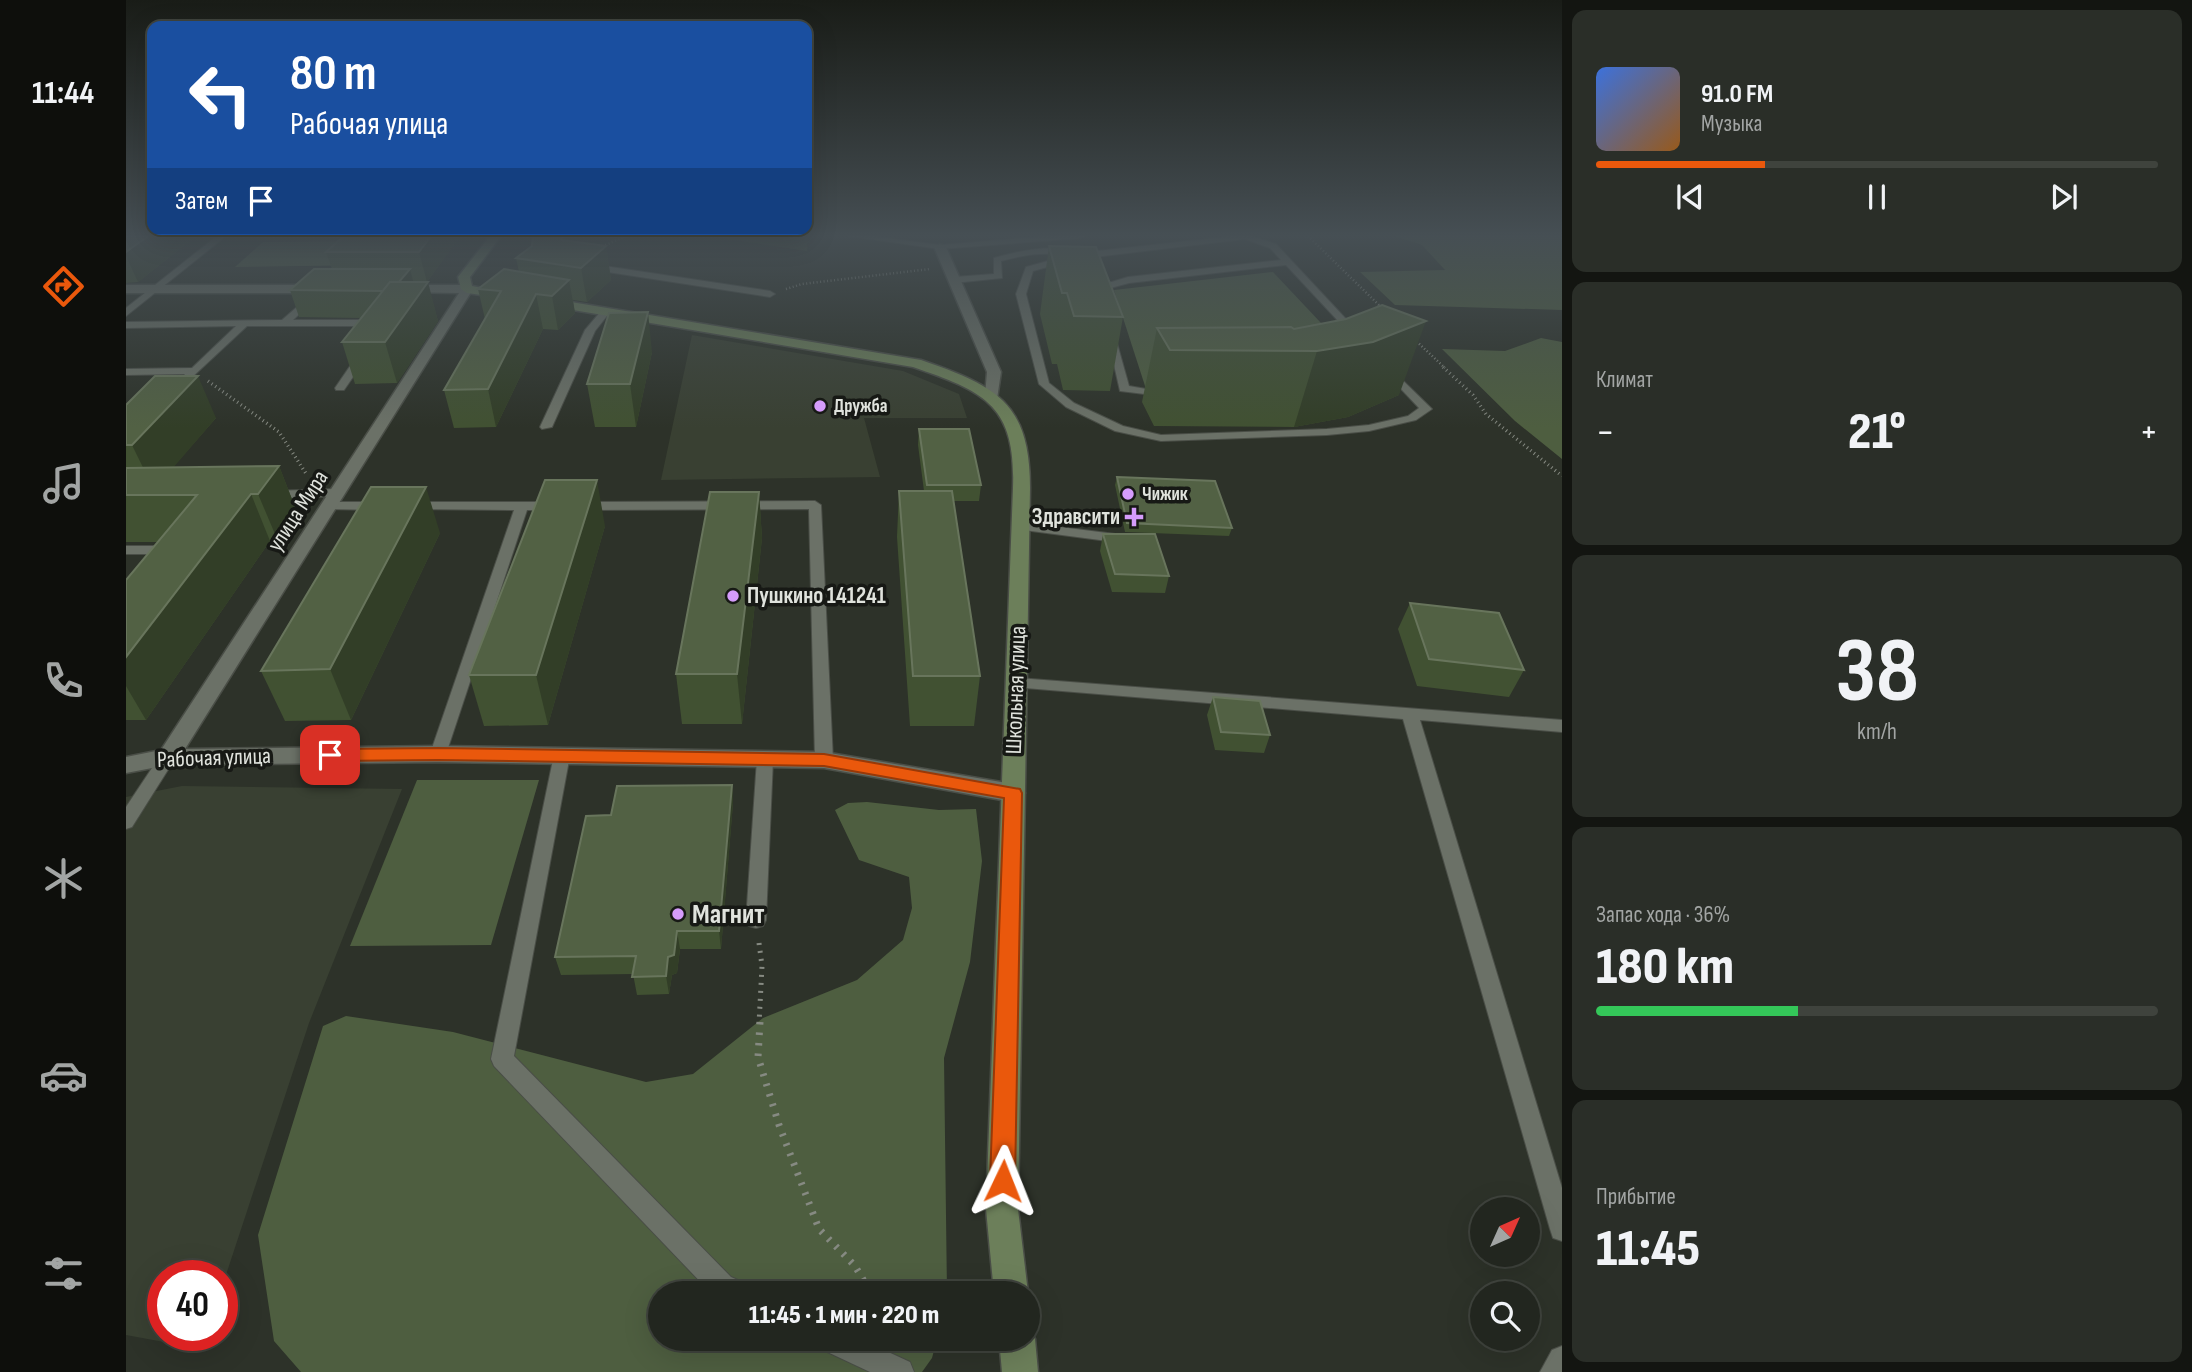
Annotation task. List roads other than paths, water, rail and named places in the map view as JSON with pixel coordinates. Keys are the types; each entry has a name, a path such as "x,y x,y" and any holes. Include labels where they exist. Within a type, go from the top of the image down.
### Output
{"street":[{"name":"улица Мира","path":"168,757 327,498 460,300"},
{"path":"530,300 916,363 964,380 992,396 993,372 962,300"},
{"name":"Школьная улица","path":"992,396 1014,425 1021,448 1018,683 1002,1209 1011,1281"},
{"name":"Рабочая улица","path":"126,765 168,757 438,754 824,760 1013,793"},
{"path":"1018,1351 1020,1372"}],"lane":[{"path":"126,313 143,300"},
{"path":"285,323 309,300"},
{"path":"1023,300 1044,384 1070,405 1119,429 1161,438 1327,432 1412,418 1426,409 1384,364"},
{"path":"1101,300 1104,314"},
{"path":"1323,300 1366,345"},
{"path":"545,427 590,330 605,312"},
{"path":"126,325 385,323 378,334"},
{"path":"165,400 244,324"},
{"path":"1108,326 1124,389 1153,395 1181,395"},
{"path":"340,388 370,345"},
{"path":"126,372 194,371"},
{"path":"250,495 522,506 815,505 824,760"},
{"path":"438,754 522,506"},
{"path":"1021,526 1141,541"},
{"path":"126,550 190,550 182,560"},
{"path":"1018,683 1562,726"},
{"path":"1409,712 1562,1229"},
{"path":"562,755 502,1059 717,1281"},
{"path":"126,822 168,757"},
{"path":"756,920 765,759"},
{"path":"856,1351 900,1372"},
{"path":"1554,1372 1562,1360"}],"place":[{"name":"Дружба","path":"820,406"},
{"name":"Чижик","path":"1128,494"},
{"name":"Здравсити","path":"1134,517"},
{"name":"Пушкино 141241","path":"733,596"},
{"name":"Магнит","path":"678,914"}]}
